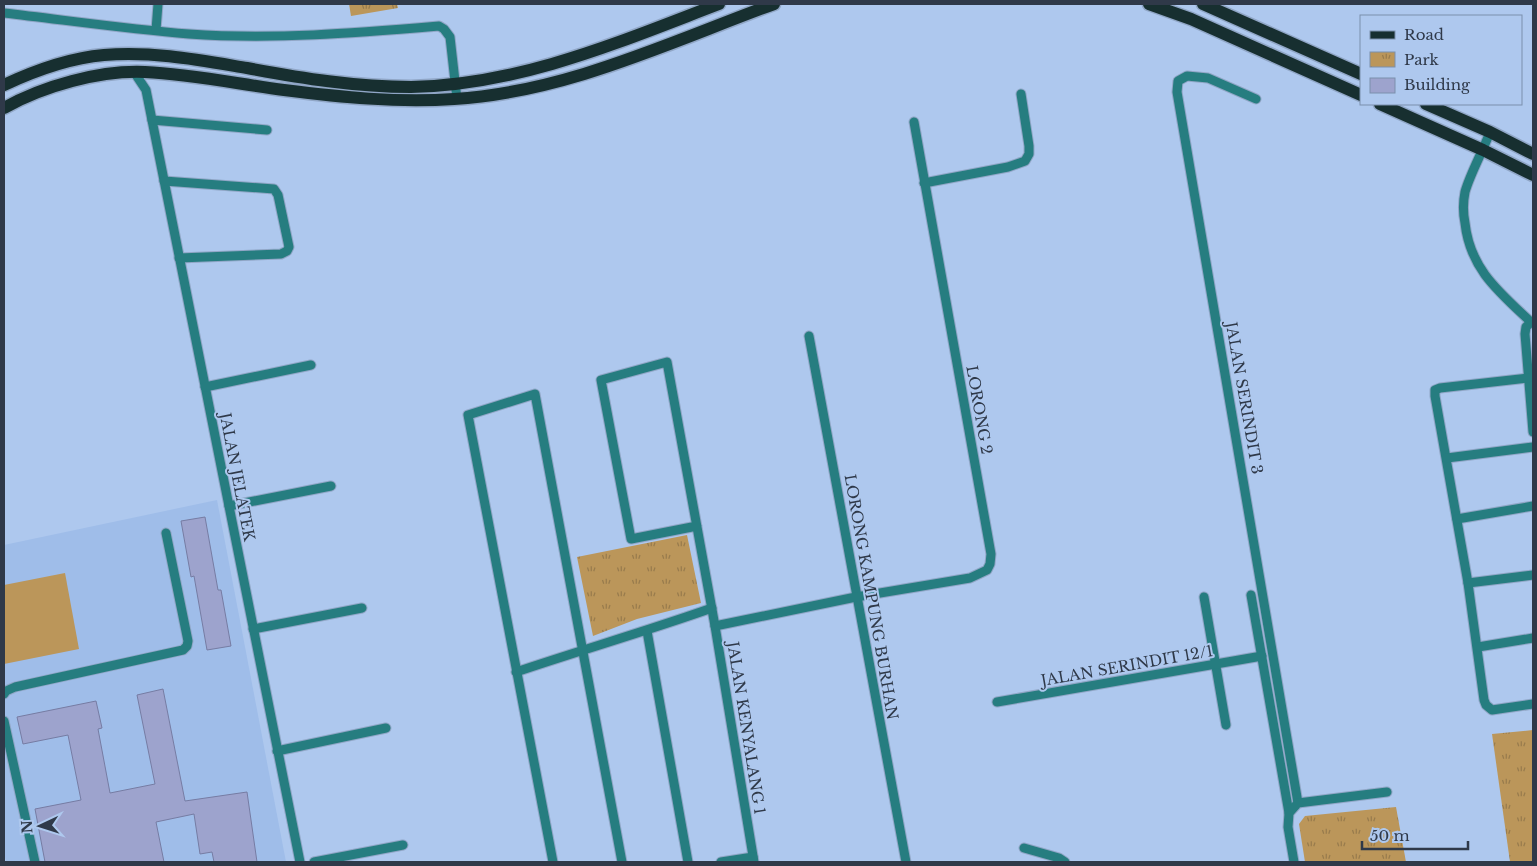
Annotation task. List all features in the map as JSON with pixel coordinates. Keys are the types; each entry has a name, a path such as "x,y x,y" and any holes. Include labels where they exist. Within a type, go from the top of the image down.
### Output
{"main road":[{"path":"4,85 27,74 77,59 103,55 133,54 157,54 313,79 373,86 412,87 455,84 506,76 549,66 719,4"},
{"path":"4,108 34,93 58,85 106,74 134,72 372,100 422,101 496,95 530,89 578,76 774,4"},
{"path":"1149,4 1192,19 1360,95"},
{"path":"1203,4 1360,74"},
{"path":"1382,105 1483,150 1533,175"},
{"path":"1428,105 1490,132 1533,154"}],"street":[{"path":"156,30 158,4"},
{"path":"4,13 189,34 271,36 355,33 440,26 450,37 456,99"},
{"name":"JALAN JELATEK","path":"134,72 143,83 152,120 300,862"},
{"path":"147,97 149,85 155,73"},
{"name":"JALAN SERINDIT 3","path":"1256,99 1208,78 1187,76 1178,81 1177,92 1298,803"},
{"path":"924,183 1025,161 1029,154 1029,146 1021,94"},
{"path":"152,120 267,130"},
{"name":"LORONG 2","path":"856,597 970,578 987,570 990,564 991,554 914,122"},
{"path":"1490,132 1466,192 1464,219 1469,244 1474,257 1488,279 1532,322 1526,327 1525,334 1533,432"},
{"path":"164,181 274,189 278,195 289,247 284,253 179,258"},
{"name":"LORONG KAMPUNG BURHAN","path":"810,336 856,597 906,862"},
{"name":"JALAN KENYALANG 1","path":"697,526 631,539 602,380 667,362 697,526 711,603 754,860"},
{"path":"205,387 311,365"},
{"path":"1528,378 1440,388 1435,390 1435,396 1468,583 1484,700 1489,708 1496,710 1533,704"},
{"path":"553,862 468,415 536,394 622,862"},
{"path":"1447,458 1533,447"},
{"path":"229,506 331,486"},
{"path":"1457,519 1533,506"},
{"path":"4,694 15,687 183,650 187,646 188,641 166,533"},
{"path":"1468,583 1533,575"},
{"path":"1251,595 1289,813 1288,827 1294,862"},
{"path":"715,626 856,597"},
{"path":"1204,597 1226,725"},
{"path":"516,672 583,649 647,631 711,603"},
{"path":"253,629 362,608"},
{"path":"647,631 688,862"},
{"path":"1478,648 1533,638"},
{"name":"JALAN SERINDIT 12/1","path":"997,702 1262,656"},
{"path":"4,721 35,862"},
{"path":"277,751 386,728"},
{"path":"1289,813 1298,803 1387,792"},
{"path":"314,862 404,845"},
{"path":"1024,848 1059,858 1065,862"},
{"path":"721,862 754,860"}],"shaded area":[{"path":"217,500 286,862 6,862 4,852 4,545"}],"green space":[{"path":"349,4 397,4 398,8 351,16"},
{"path":"687,535 701,603 637,619 593,636 577,557"},
{"path":"65,573 79,649 4,664 4,585"},
{"path":"1533,730 1533,862 1510,862 1492,734"},
{"path":"1396,807 1406,862 1305,862 1299,824 1305,816"}],"building":[{"path":"205,517 218,590 221,590 231,646 207,650 194,576 191,577 181,521"},
{"path":"163,689 185,801 247,792 257,862 214,862 212,852 200,854 194,814 156,822 164,862 45,862 35,809 81,800 68,735 23,744 17,717 96,701 102,728 98,729 110,793 155,784 137,695"}]}
